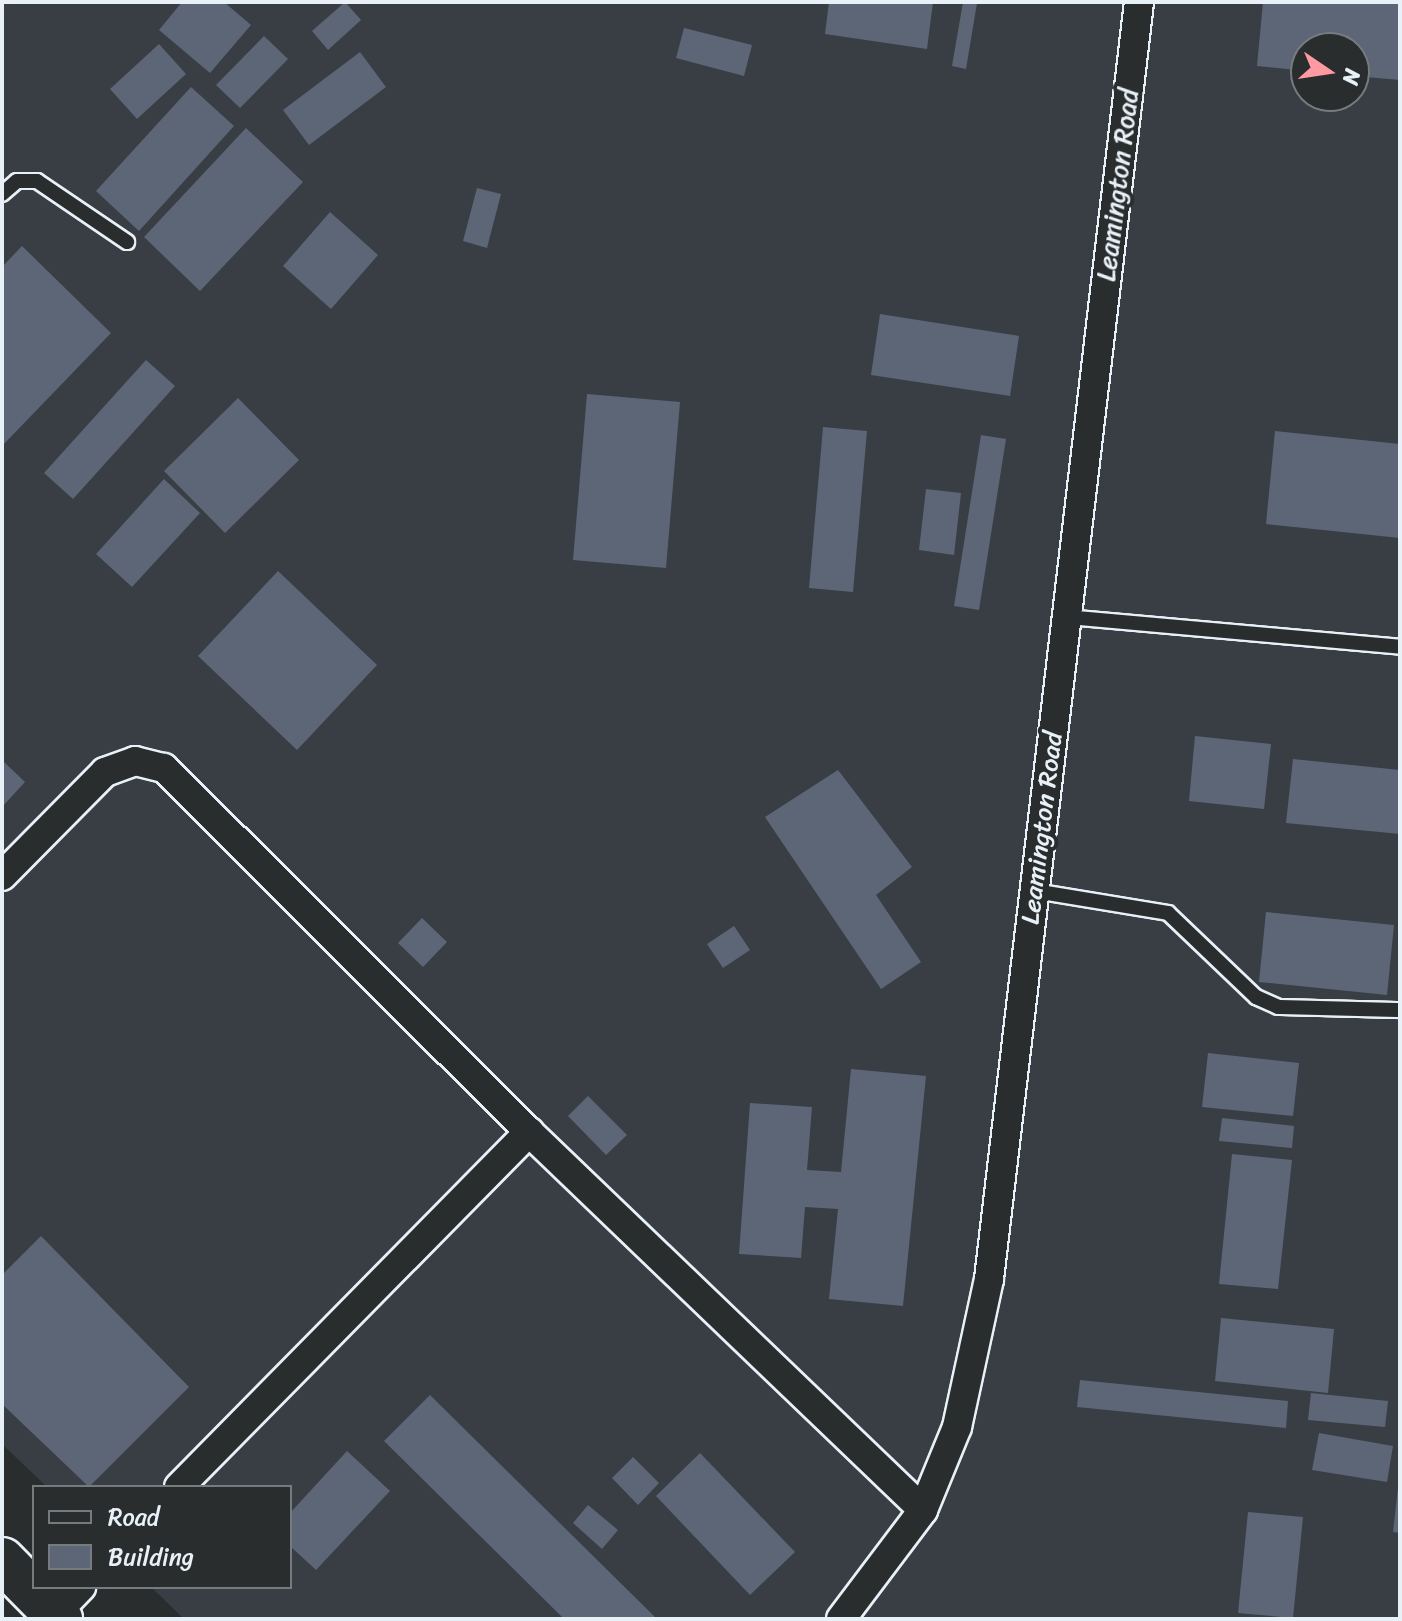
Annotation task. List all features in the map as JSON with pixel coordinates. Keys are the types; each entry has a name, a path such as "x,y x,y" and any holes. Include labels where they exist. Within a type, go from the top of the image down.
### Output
{"highway":[{"path":"2,1560 32,1585"},
{"path":"36,1589 61,1610"}],"street":[{"name":"Leamington Road","path":"841,1619 923,1510 957,1427 989,1279 1139,2"},
{"path":"2,876 105,772 135,761 164,768 529,1132 923,1510"},
{"path":"181,1485 529,1132"}],"lane":[{"path":"2,194 17,181 37,181 127,242"},
{"path":"1067,617 1400,647"},
{"path":"1035,891 1168,913 1256,997 1278,1007 1400,1010"}],"shaded area":[{"path":"2,2 1400,2 1400,1619 184,1619 153,1589 292,1589 292,1485 45,1485 2,1444"}],"building":[{"path":"182,2 224,2 251,25 210,73 159,30"},
{"path":"345,2 361,20 328,50 312,31"},
{"path":"829,2 933,2 927,49 825,34"},
{"path":"963,2 977,3 966,69 952,66"},
{"path":"1263,2 1400,2 1400,80 1370,77 1370,32 1290,32 1290,69 1257,66"},
{"path":"684,28 752,45 744,76 676,58"},
{"path":"264,36 288,59 240,108 216,85"},
{"path":"159,44 186,74 137,119 110,89"},
{"path":"360,52 386,87 309,145 283,110"},
{"path":"191,87 234,126 139,231 96,191"},
{"path":"246,128 303,182 200,291 144,237"},
{"path":"477,188 501,194 487,248 463,241"},
{"path":"330,212 378,255 331,309 283,266"},
{"path":"22,246 111,333 2,446 2,267"},
{"path":"880,314 1019,336 1010,396 871,375"},
{"path":"146,360 175,386 73,499 44,473"},
{"path":"587,394 680,402 666,568 573,560"},
{"path":"238,398 299,460 225,533 164,471"},
{"path":"823,427 867,431 853,592 809,588"},
{"path":"1275,431 1400,444 1400,538 1266,524"},
{"path":"981,435 1006,439 979,610 954,606"},
{"path":"164,479 200,513 132,587 96,554"},
{"path":"926,489 961,493 954,555 919,550"},
{"path":"278,571 377,665 297,750 198,656"},
{"path":"1195,736 1271,744 1264,809 1189,801"},
{"path":"1293,759 1400,770 1400,834 1286,823"},
{"path":"2,760 25,782 2,807"},
{"path":"838,770 912,867 876,895 921,962 881,989 765,817"},
{"path":"1266,912 1394,925 1387,995 1259,982"},
{"path":"422,918 447,942 423,967 398,943"},
{"path":"734,926 750,950 723,968 707,944"},
{"path":"1208,1053 1299,1063 1293,1116 1202,1107"},
{"path":"851,1069 926,1076 903,1306 829,1299 838,1209 805,1207 801,1258 739,1254 750,1103 812,1107 807,1170 841,1172"},
{"path":"588,1096 627,1135 606,1155 568,1116"},
{"path":"1222,1118 1294,1126 1292,1148 1219,1141"},
{"path":"1232,1154 1292,1160 1278,1289 1219,1284"},
{"path":"41,1236 189,1387 91,1485 87,1485 2,1404 2,1275"},
{"path":"1221,1318 1334,1329 1328,1393 1215,1381"},
{"path":"1080,1380 1288,1401 1286,1428 1077,1407"},
{"path":"1311,1393 1388,1401 1385,1427 1308,1420"},
{"path":"430,1395 657,1619 564,1619 384,1441"},
{"path":"1319,1433 1393,1446 1387,1482 1312,1470"},
{"path":"347,1451 390,1491 316,1570 292,1548 292,1511"},
{"path":"700,1453 795,1552 750,1595 656,1496"},
{"path":"633,1457 659,1483 638,1505 612,1478"},
{"path":"1400,1489 1400,1533 1393,1532"},
{"path":"588,1505 618,1530 602,1549 573,1523"},
{"path":"1248,1512 1303,1517 1293,1618 1238,1613"}]}
